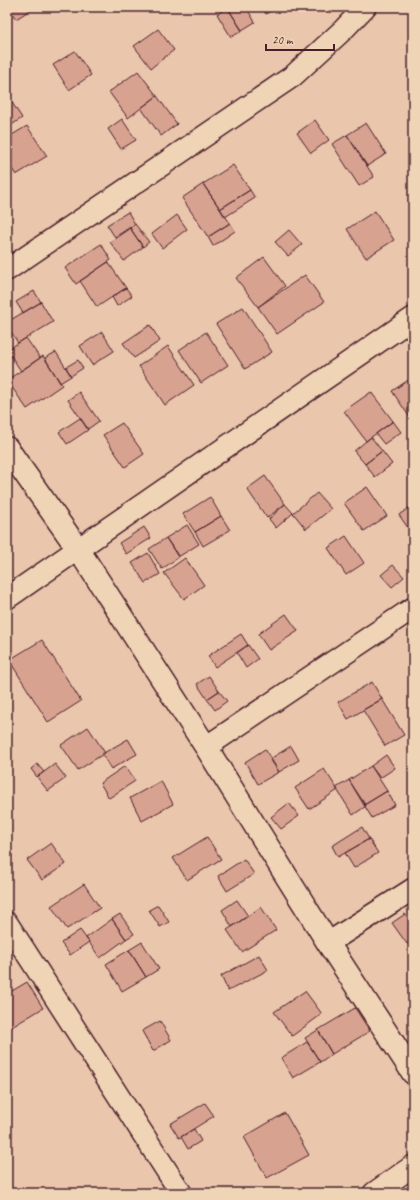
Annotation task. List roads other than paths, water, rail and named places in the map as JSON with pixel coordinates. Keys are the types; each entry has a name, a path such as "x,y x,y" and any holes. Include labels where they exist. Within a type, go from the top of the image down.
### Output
{"street":[{"path":"7,270 293,76 343,30 365,7"},
{"path":"7,598 413,318"},
{"path":"7,448 78,549 206,747 328,943 413,1073"},
{"path":"206,747 413,608"},
{"path":"328,943 413,889"},
{"path":"7,923 181,1193"},
{"path":"374,1193 413,1166"}]}
